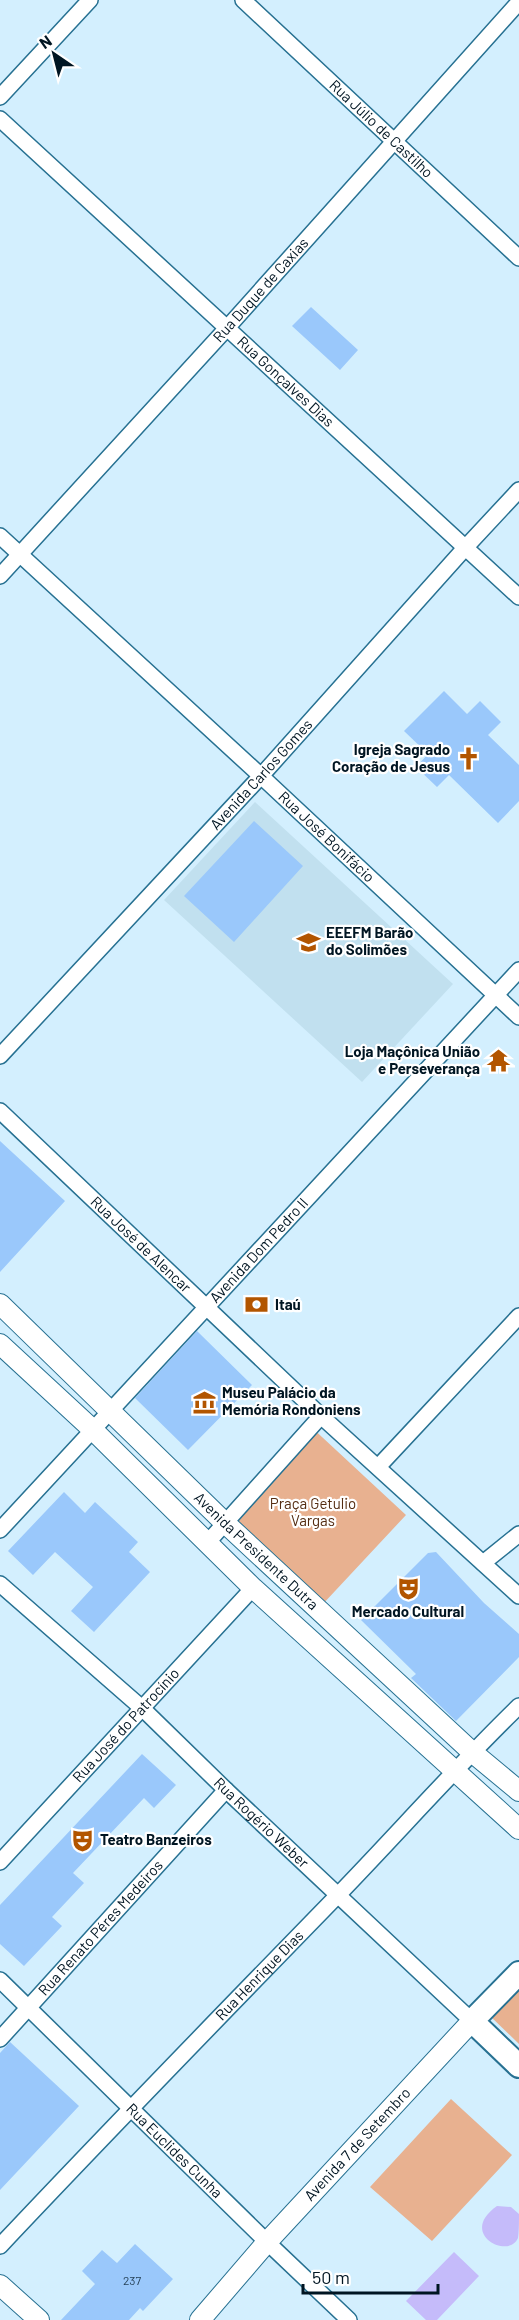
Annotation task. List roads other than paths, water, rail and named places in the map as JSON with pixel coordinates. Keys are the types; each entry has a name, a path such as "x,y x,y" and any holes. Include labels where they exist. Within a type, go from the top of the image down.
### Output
{"main road":[{"name":"Avenida 7 de Setembro","path":"472,2021 519,1973"},
{"name":"Rua Rogério Weber","path":"472,2021 519,2066"}],"street":[{"path":"0,97 90,0"},
{"name":"Rua Júlio de Castilho","path":"243,0 519,258"},
{"name":"Rua Duque de Caxias","path":"0,576 227,328 519,2"},
{"name":"Rua Gonçalves Dias","path":"0,119 519,597"},
{"name":"Avenida Carlos Gomes","path":"0,1056 261,776 519,490"},
{"name":"Rua José Bonifácio","path":"0,536 519,1017"},
{"name":"Avenida Dom Pedro II","path":"0,1530 519,970"},
{"name":"Rua José de Alencar","path":"0,1111 321,1416 519,1596"},
{"name":"Avenida Presidente Dutra","path":"0,1304 225,1523 472,1752 519,1791"},
{"path":"378,1467 519,1316"},
{"name":"Avenida Presidente Dutra","path":"0,1344 93,1429 253,1588 519,1829"},
{"path":"208,1542 321,1416"},
{"path":"483,1563 519,1534"},
{"name":"Rua Rogério Weber","path":"0,1584 143,1708 226,1790 472,2021"},
{"name":"Rua José do Patrocínio","path":"0,1862 253,1588"},
{"name":"Rua Henrique Dias","path":"0,2246 472,1752 519,1706"},
{"name":"Rua Renato Péres Medeiros","path":"0,2039 226,1790"},
{"name":"Rua Euclides Cunha","path":"0,1980 267,2242 350,2320"},
{"name":"Avenida 7 de Setembro","path":"200,2320 267,2242 472,2021"},
{"path":"0,2285 39,2320"}],"place":[{"name":"Igreja Sagrado Coração de Jesus","path":"468,759"},
{"name":"EEEFM Barão do Solimões","path":"308,942"},
{"name":"Loja Maçônica União e Perseverança","path":"498,1061"},
{"name":"Itaú","path":"257,1305"},
{"name":"Museu Palácio da Memória Rondoniens","path":"204,1402"},
{"name":"Mercado Cultural","path":"408,1588"},
{"name":"Teatro Banzeiros","path":"82,1840"}],"park label":[{"name":"Praça Getulio Vargas","path":"313,1512"}]}
